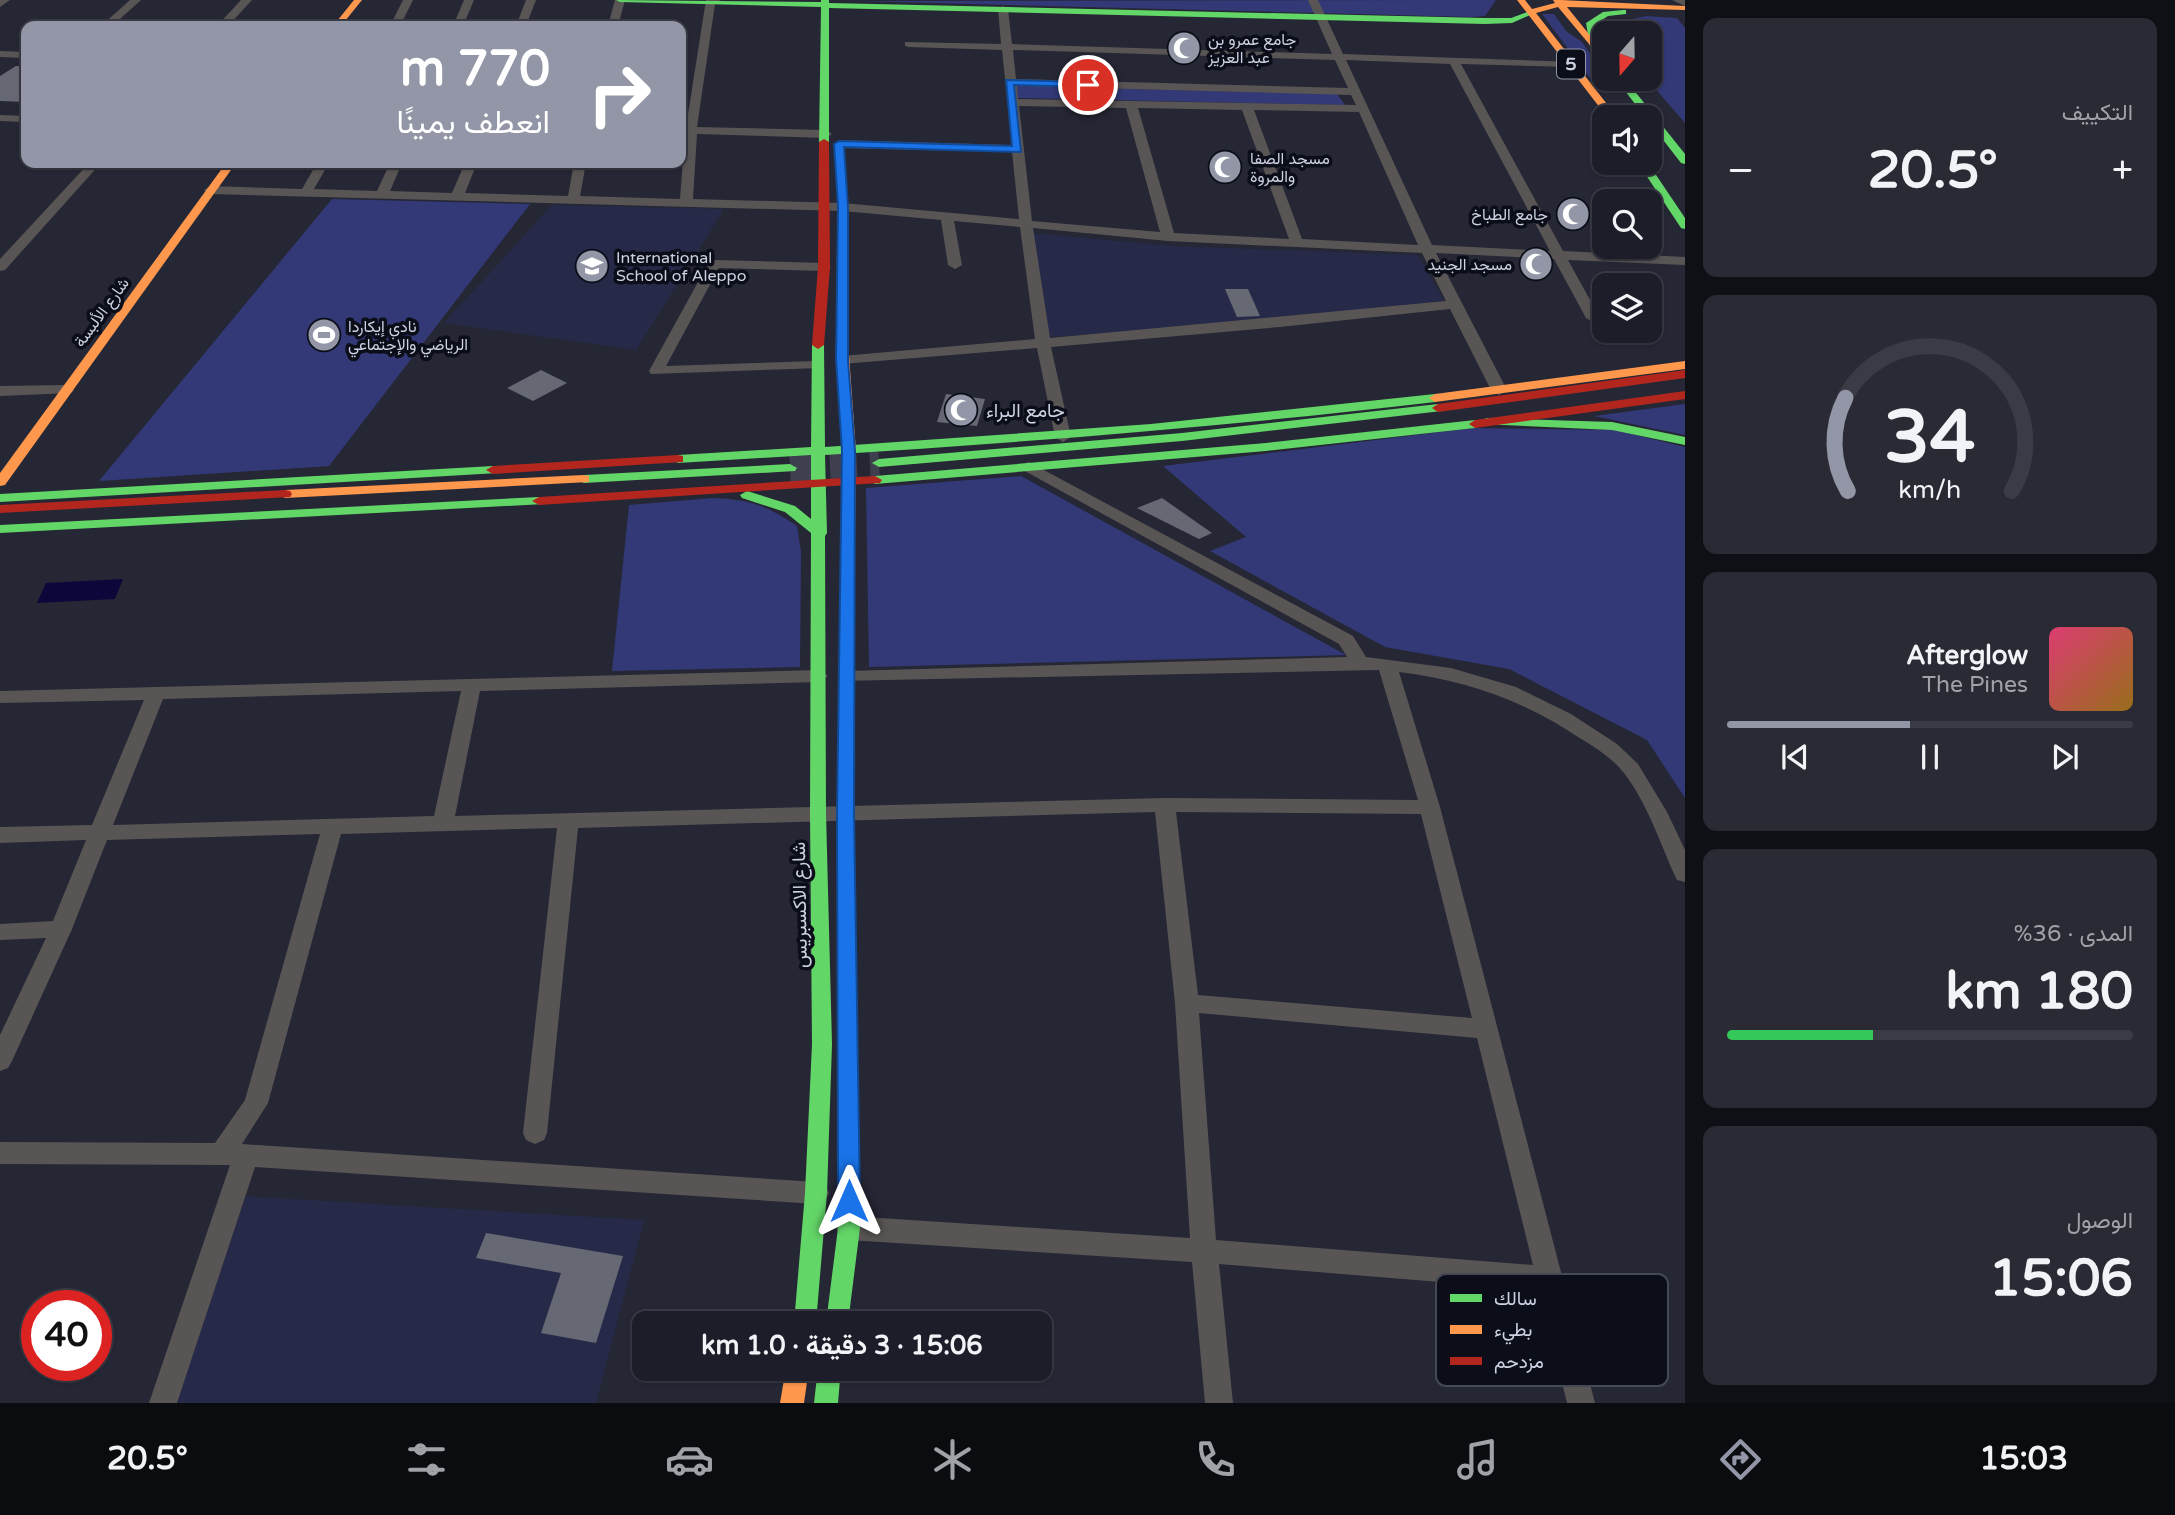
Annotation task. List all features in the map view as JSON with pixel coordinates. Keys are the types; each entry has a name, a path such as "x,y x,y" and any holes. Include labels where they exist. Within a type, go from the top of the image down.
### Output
{"main road":[{"path":"341,21 358,0"},
{"path":"620,0 833,3 1485,21 1507,20 1543,5 1623,9 1679,8"},
{"path":"1591,0 1623,9"},
{"path":"833,3 833,139 841,169"},
{"name":"5","path":"1543,5 1553,41 1603,105"},
{"name":"5","path":"1543,5 1592,44"},
{"path":"1592,21 1623,9"},
{"path":"1485,21 1515,25 1553,41"},
{"path":"1592,21 1589,25 1592,40"},
{"path":"1630,91 1641,105"},
{"path":"1662,134 1682,167"},
{"name":"شارع الاكسبريس","path":"806,1311 816,1193 822,1044 818,813 820,533 816,365 824,267 825,207 833,139"},
{"name":"شارع الألبسة","path":"0,482 227,168"},
{"path":"1662,174 1685,204"},
{"path":"1651,175 1685,226"},
{"path":"839,1311 849,1228 845,812 849,451 842,360 843,213"},
{"path":"882,468 994,455 1289,431 1499,390 1685,365"},
{"path":"1630,387 1685,374"},
{"path":"0,529 819,485 1029,467 1630,387 1685,385"},
{"path":"1486,422 1685,395"},
{"path":"0,498 1063,437 1486,422 1600,425 1685,441"},
{"path":"0,509 788,473 0,521"},
{"path":"694,491 769,500 798,515 820,533"},
{"path":"792,1403 796,1381"},
{"path":"825,1403 828,1381"}],"street":[{"path":"0,4 5,0"},
{"path":"112,21 136,0"},
{"path":"227,21 247,0"},
{"path":"398,21 408,0"},
{"path":"460,21 469,0"},
{"path":"523,21 531,0"},
{"path":"614,21 620,0"},
{"path":"1313,0 1427,248 1499,390"},
{"path":"713,1 686,130 1017,149"},
{"path":"1003,9 1004,47 1026,224 1043,343 1063,437"},
{"path":"909,44 1571,64"},
{"path":"0,54 21,55"},
{"path":"1453,60 1592,314"},
{"path":"1009,82 1354,92"},
{"path":"1011,102 1362,109"},
{"path":"1131,104 1168,237"},
{"path":"1247,107 1297,243"},
{"path":"0,128 5,118"},
{"path":"0,267 89,168"},
{"path":"306,192 320,168"},
{"path":"382,194 394,168"},
{"path":"457,197 469,168"},
{"path":"573,201 579,168"},
{"path":"685,168 685,203"},
{"path":"211,190 825,207 843,213 947,217 1168,237 1685,261"},
{"path":"947,217 955,265"},
{"path":"816,365 656,371 715,264 824,267"},
{"path":"842,360 1279,323 1454,304"},
{"path":"0,391 66,390"},
{"path":"1029,467 1346,640 1360,663"},
{"path":"847,677 1360,663 1440,670 1507,689 1567,719 1621,757 1651,803 1685,874"},
{"path":"1387,664 1430,807 1546,1274"},
{"path":"0,696 819,676"},
{"path":"443,823 472,685"},
{"path":"0,1061 61,929 156,693"},
{"path":"0,835 1165,805 1430,807"},
{"path":"1165,805 1187,1003 1204,1251 1219,1403"},
{"path":"535,1133 568,820"},
{"path":"163,1403 234,1155 256,1103 334,826"},
{"path":"0,932 61,929"},
{"path":"1187,1003 1485,1029"},
{"path":"0,1153 234,1155 816,1193"},
{"path":"849,1228 1204,1251 1486,1274"},
{"path":"1576,1386 1581,1403"}],"shaded area":[{"path":"1496,0 1485,16 1470,17 857,1"},
{"path":"1542,14 1554,14 1566,31 1582,42 1592,56 1592,81"},
{"path":"1646,16 1677,18 1685,28 1685,123 1657,91 1662,91 1662,21 1624,21"},
{"path":"1015,86 1337,94 1345,105 1017,98"},
{"name":"نادي إيكاردا الرياضي والإجتماعي","path":"332,199 530,204 329,466 99,481"},
{"name":"International School of Aleppo","path":"552,205 724,209 636,350 444,323"},
{"path":"1032,233 1173,246 1418,255 1445,302 1277,321 1049,337"},
{"path":"1685,404 1685,435 1594,416"},
{"path":"1473,428 1615,430 1685,447 1685,798 1647,740 1509,669 1385,647 1210,551 1246,537 1163,466"},
{"path":"1021,476 1346,655 869,667 866,488"},
{"path":"713,498 758,505 797,526 801,552 800,667 612,671 629,505"},
{"path":"123,579 115,599 37,603 46,583"},
{"path":"243,1196 644,1220 596,1403 176,1403"}],"building":[{"path":"16,66 21,66 21,102 0,101 0,76"},
{"path":"1225,289 1248,289 1260,316 1237,317"},
{"path":"541,370 567,383 533,401 507,388"},
{"name":"جامع البراء","path":"946,394 985,399 977,426 937,422"},
{"path":"1162,498 1212,533 1199,539 1137,508"},
{"path":"486,1233 623,1256 596,1343 541,1333 561,1273 476,1258"}],"tunnel":[{"path":"790,468 879,463"}],"traffic: fast":[{"path":"620,0 1485,21 1512,20 1535,11"},
{"path":"824,142 825,0"},
{"path":"1595,21 1606,14 1623,12"},
{"path":"1592,23 1589,25 1592,40"},
{"path":"1630,91 1685,161"},
{"path":"1651,175 1685,226"},
{"path":"842,248 842,341"},
{"path":"806,1311 816,1193 822,1044 818,813 818,345"},
{"path":"678,459 1151,428 1435,398"},
{"path":"879,463 1182,437 1438,408"},
{"path":"1486,422 1612,426 1685,441"},
{"path":"875,480 1266,447 1475,424"},
{"path":"584,479 790,468"},
{"path":"0,498 493,470"},
{"path":"747,495 790,509 820,533"},
{"path":"0,529 539,501"},
{"path":"839,1311 849,1228 845,812 847,621"},
{"path":"826,1403 829,1381"}],"traffic: slow":[{"path":"341,21 358,0"},
{"path":"1521,0 1603,105"},
{"path":"1557,0 1592,44"},
{"path":"1535,11 1560,4 1685,8"},
{"path":"0,482 227,168"},
{"path":"842,341 849,451 847,621"},
{"path":"1435,398 1685,365"},
{"path":"285,494 584,479"},
{"path":"792,1403 796,1381"}],"traffic: jam":[{"path":"818,345 824,267 824,142"},
{"path":"1438,408 1685,374"},
{"path":"1475,424 1685,395"},
{"path":"493,470 678,459"},
{"path":"539,501 875,480"},
{"path":"0,509 285,494"}],"place":[{"name":"جامع عمرو بن عبد العزيز","path":"1184,48"},
{"name":"مسجد الصفا والمروة","path":"1225,167"},
{"name":"جامع الطباخ","path":"1573,214"},
{"name":"مسجد الجنيد","path":"1536,264"},
{"name":"International School of Aleppo","path":"592,266"},
{"name":"نادي إيكاردا الرياضي والإجتماعي","path":"324,335"},
{"name":"جامع البراء","path":"961,410"}],"route":[{"path":"849,1201 845,812 849,451 842,360 843,207 839,144 1017,149 1009,82 1088,85"}]}
